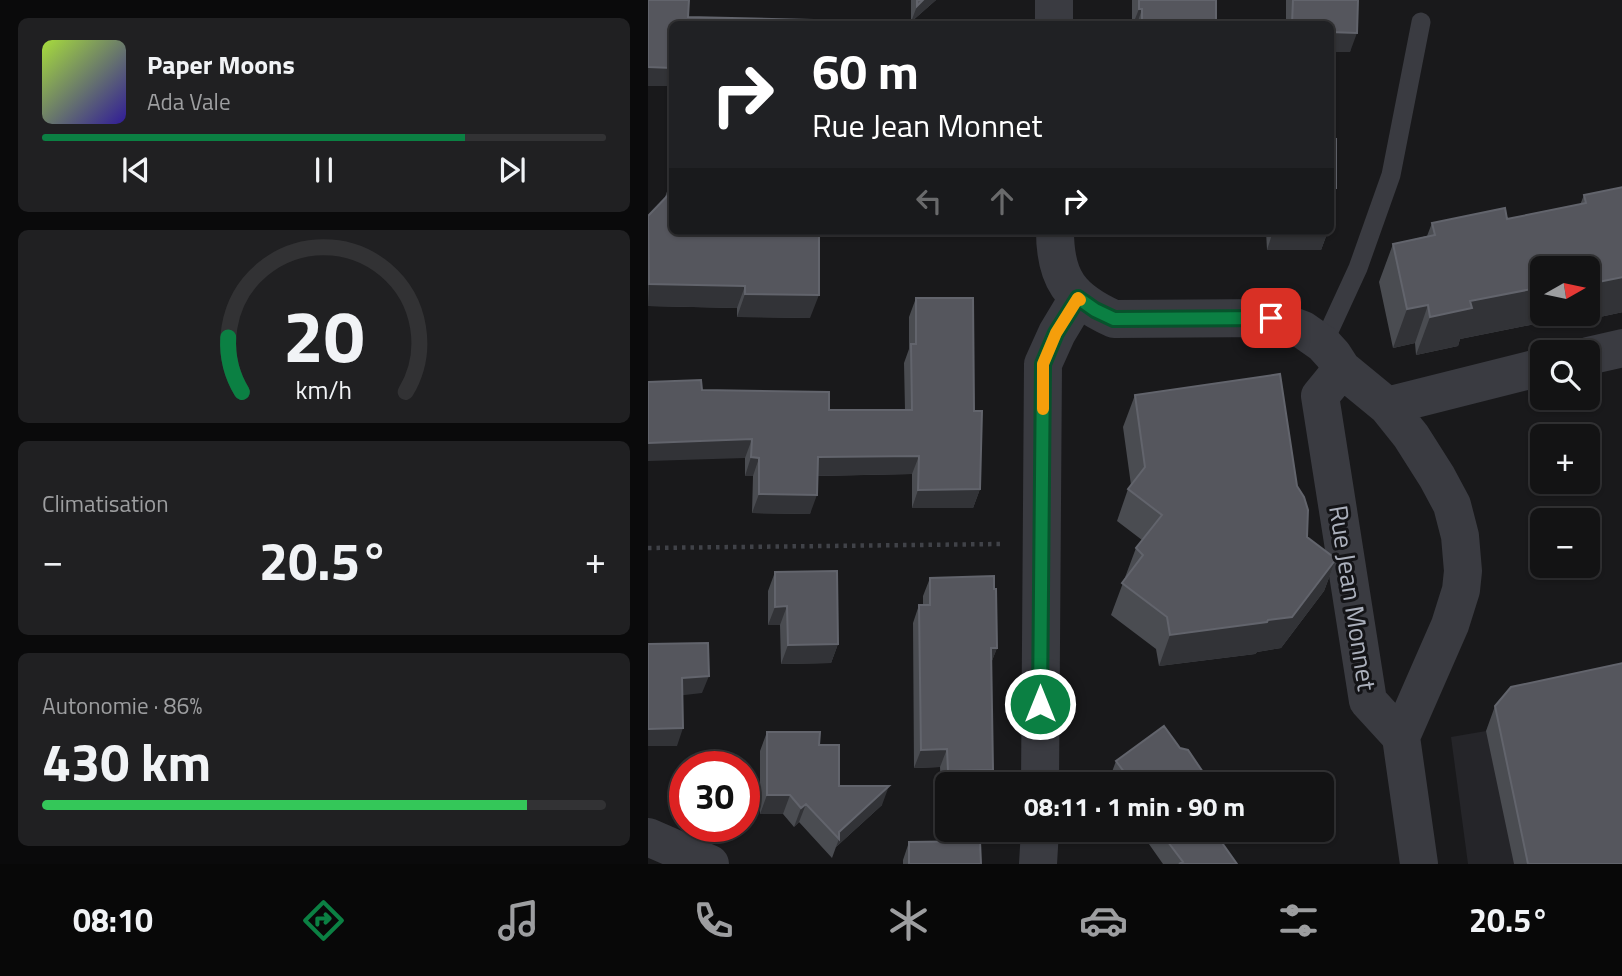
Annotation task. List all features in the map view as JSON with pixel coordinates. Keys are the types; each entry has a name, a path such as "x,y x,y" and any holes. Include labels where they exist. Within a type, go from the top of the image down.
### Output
{"street":[{"path":"1054,0 1054,21"},
{"name":"Rue Jean Monnet","path":"1055,235 1055,253 1062,277 1078,298 1095,310 1114,319 1271,318 1303,330 1387,406 1411,436 1452,505 1460,536 1463,571 1461,590 1450,625 1401,737 1368,701 1320,396 1332,357"},
{"path":"1040,772 1043,364 1056,333 1078,298"},
{"path":"1600,353 1623,348"},
{"path":"1387,406 1530,370"},
{"path":"1401,737 1419,864"},
{"path":"648,836 710,864"},
{"path":"1038,864 1039,842"}],"lane":[{"path":"1332,357 1358,268 1391,175 1421,22"}],"path":[{"path":"648,548 1041,543"}],"shaded area":[{"path":"1501,713 1622,864 1468,864 1451,737 1486,731"}],"building":[{"path":"648,0 689,0 688,17 813,20 669,21 669,68 648,67"},
{"path":"1139,0 1216,0 1216,21 1142,21 1142,9 1139,9"},
{"path":"1293,0 1358,0 1357,33 1334,32 1334,21 1292,21"},
{"path":"1334,139 1336,139 1334,188"},
{"path":"1623,187 1623,277 1600,282 1600,256 1530,256 1530,289 1470,301 1472,308 1430,317 1428,305 1407,309 1393,244 1435,235 1432,223 1505,208 1507,219 1586,203 1584,195"},
{"path":"669,194 669,235 819,235 819,295 745,294 745,286 649,284 648,216"},
{"path":"916,298 973,298 974,411 982,411 980,489 918,490 919,456 818,457 817,495 759,494 759,458 751,457 752,439 648,443 648,382 701,380 702,390 829,392 829,410 912,410 911,344 916,344"},
{"path":"1280,374 1297,486 1308,510 1307,537 1336,559 1292,617 1170,635 1167,617 1122,583 1143,555 1136,548 1162,515 1128,489 1145,467 1135,395"},
{"path":"837,571 838,644 788,645 787,606 775,607 775,572"},
{"path":"994,576 997,648 991,648 993,770 948,771 947,749 921,750 919,605 930,605 930,578"},
{"path":"708,643 709,676 682,678 683,728 648,729 648,644"},
{"path":"1623,663 1623,864 1528,864 1495,706 1511,687"},
{"path":"1164,726 1180,748 1188,750 1203,772 1124,772 1116,761"},
{"path":"767,732 820,732 819,745 839,745 839,786 889,786 839,832 839,839 806,804 801,808 790,795 767,795"},
{"path":"909,842 980,842 981,864 909,864"},
{"path":"1168,842 1221,842 1237,864 1179,864 1183,862"}],"slow traffic":[{"path":"1043,409 1043,364 1056,333 1078,298 1080,300"}],"route":[{"path":"1040,704 1043,364 1056,333 1078,298 1114,319 1271,318"}]}
